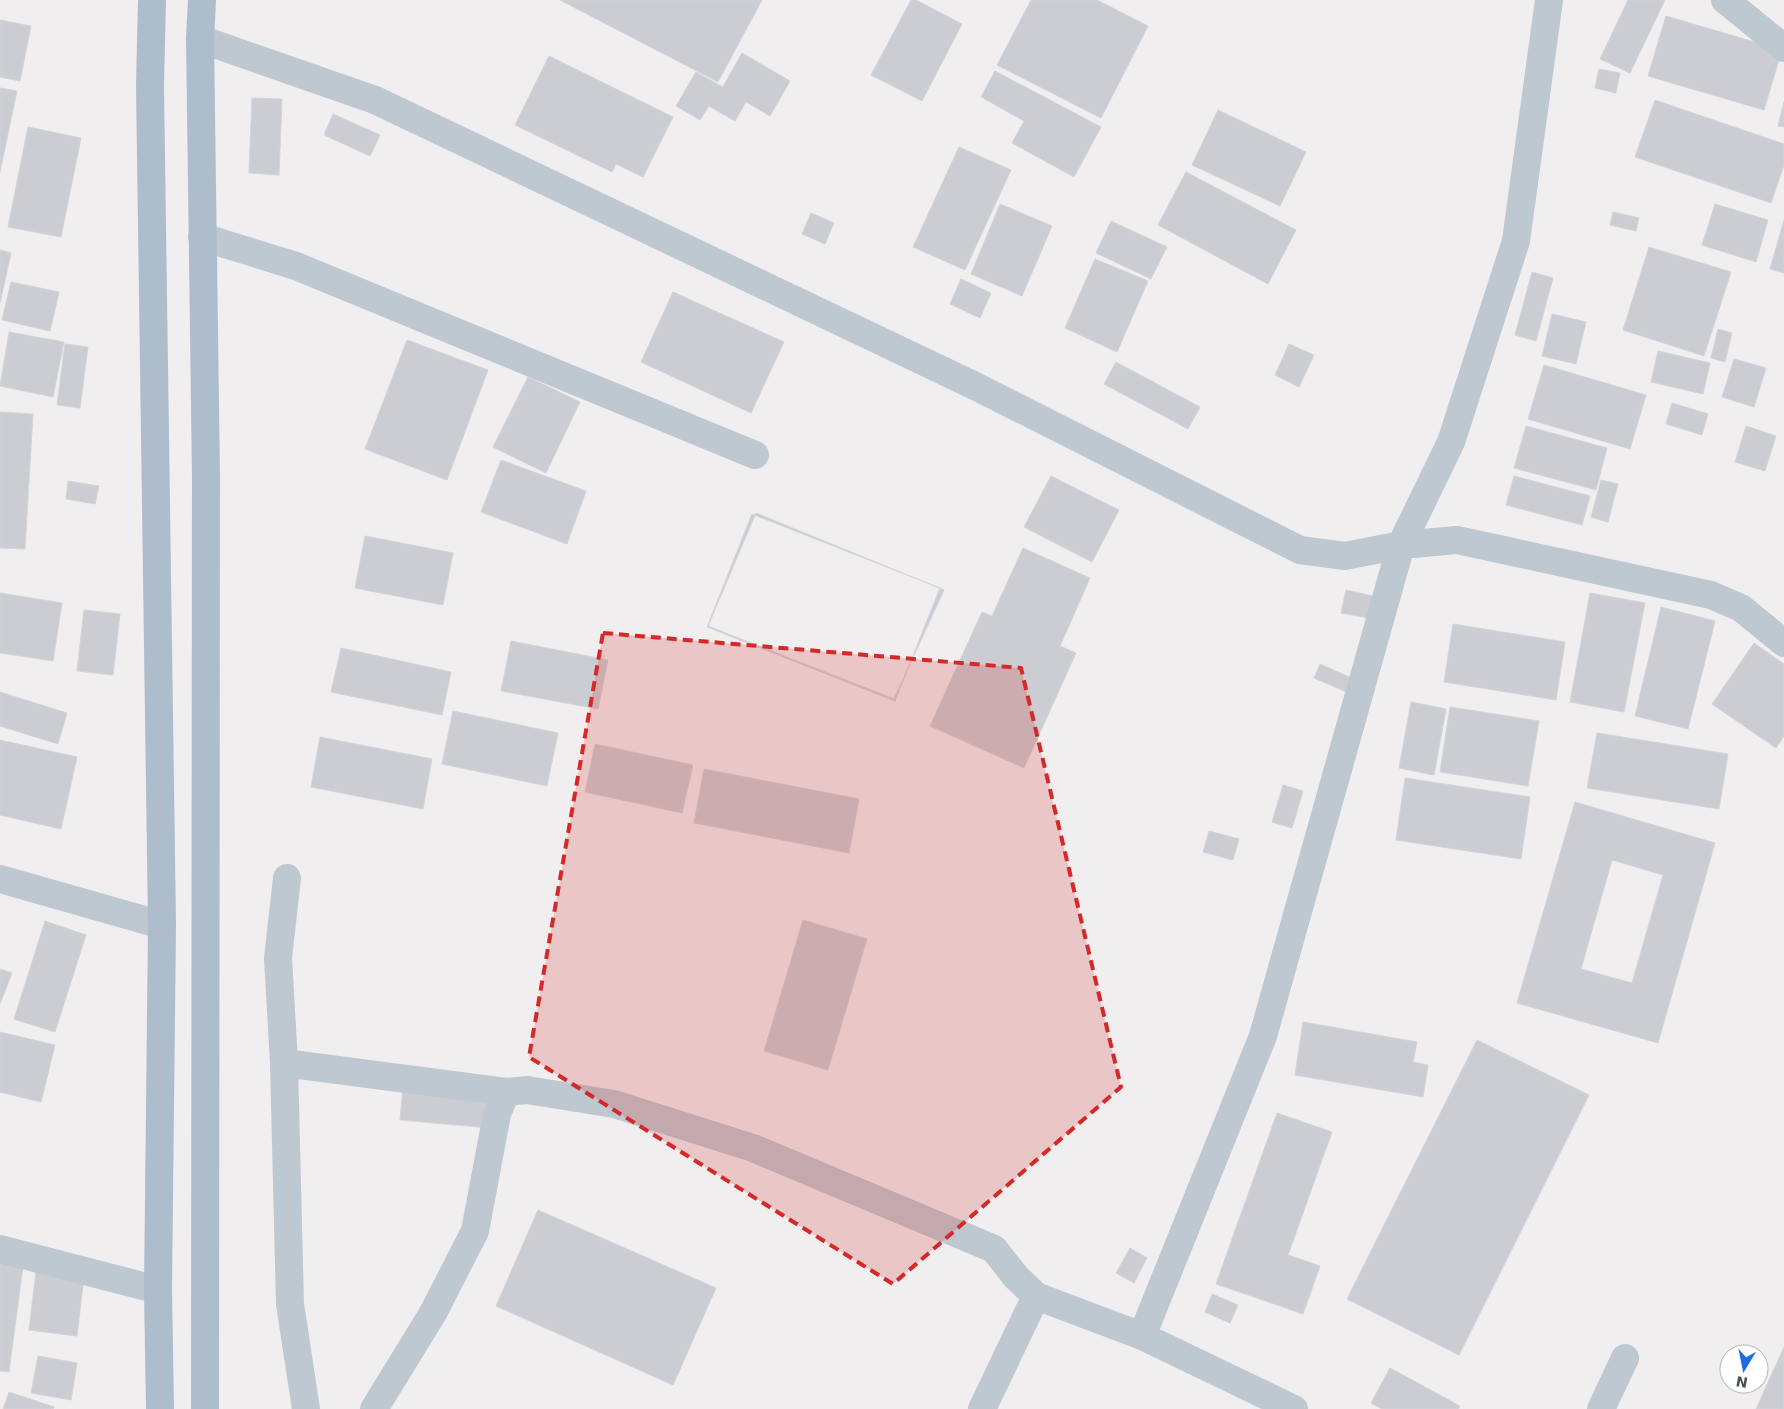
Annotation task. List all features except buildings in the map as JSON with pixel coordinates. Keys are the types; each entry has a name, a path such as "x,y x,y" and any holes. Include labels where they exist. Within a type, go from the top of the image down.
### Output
{"main road":[{"path":"152,0 150,86 162,925 158,1290 160,1409"},
{"path":"202,0 200,39 206,477 205,1409"}],"street":[{"path":"1142,1336 1263,1036 1401,545 1451,442 1516,241 1549,0"},
{"path":"1725,0 1784,48"},
{"path":"200,39 375,100 975,386 1300,550 1345,556 1401,545 1457,540 1712,595 1741,608 1784,643"},
{"path":"202,237 296,266 755,455"},
{"path":"287,878 278,958 284,1063 290,1304 306,1409"},
{"path":"0,879 162,925"},
{"path":"284,1063 506,1092 527,1090 614,1104 753,1148 994,1249 1016,1277 1036,1296 1142,1336 1294,1409"},
{"path":"374,1409 433,1313 475,1231 497,1114 506,1092"},
{"path":"0,1249 158,1290"},
{"path":"982,1409 1036,1296"},
{"path":"1600,1409 1625,1358"}],"highlighted area":[{"path":"603,633 1021,668 1121,1087 893,1284 529,1057"}]}
